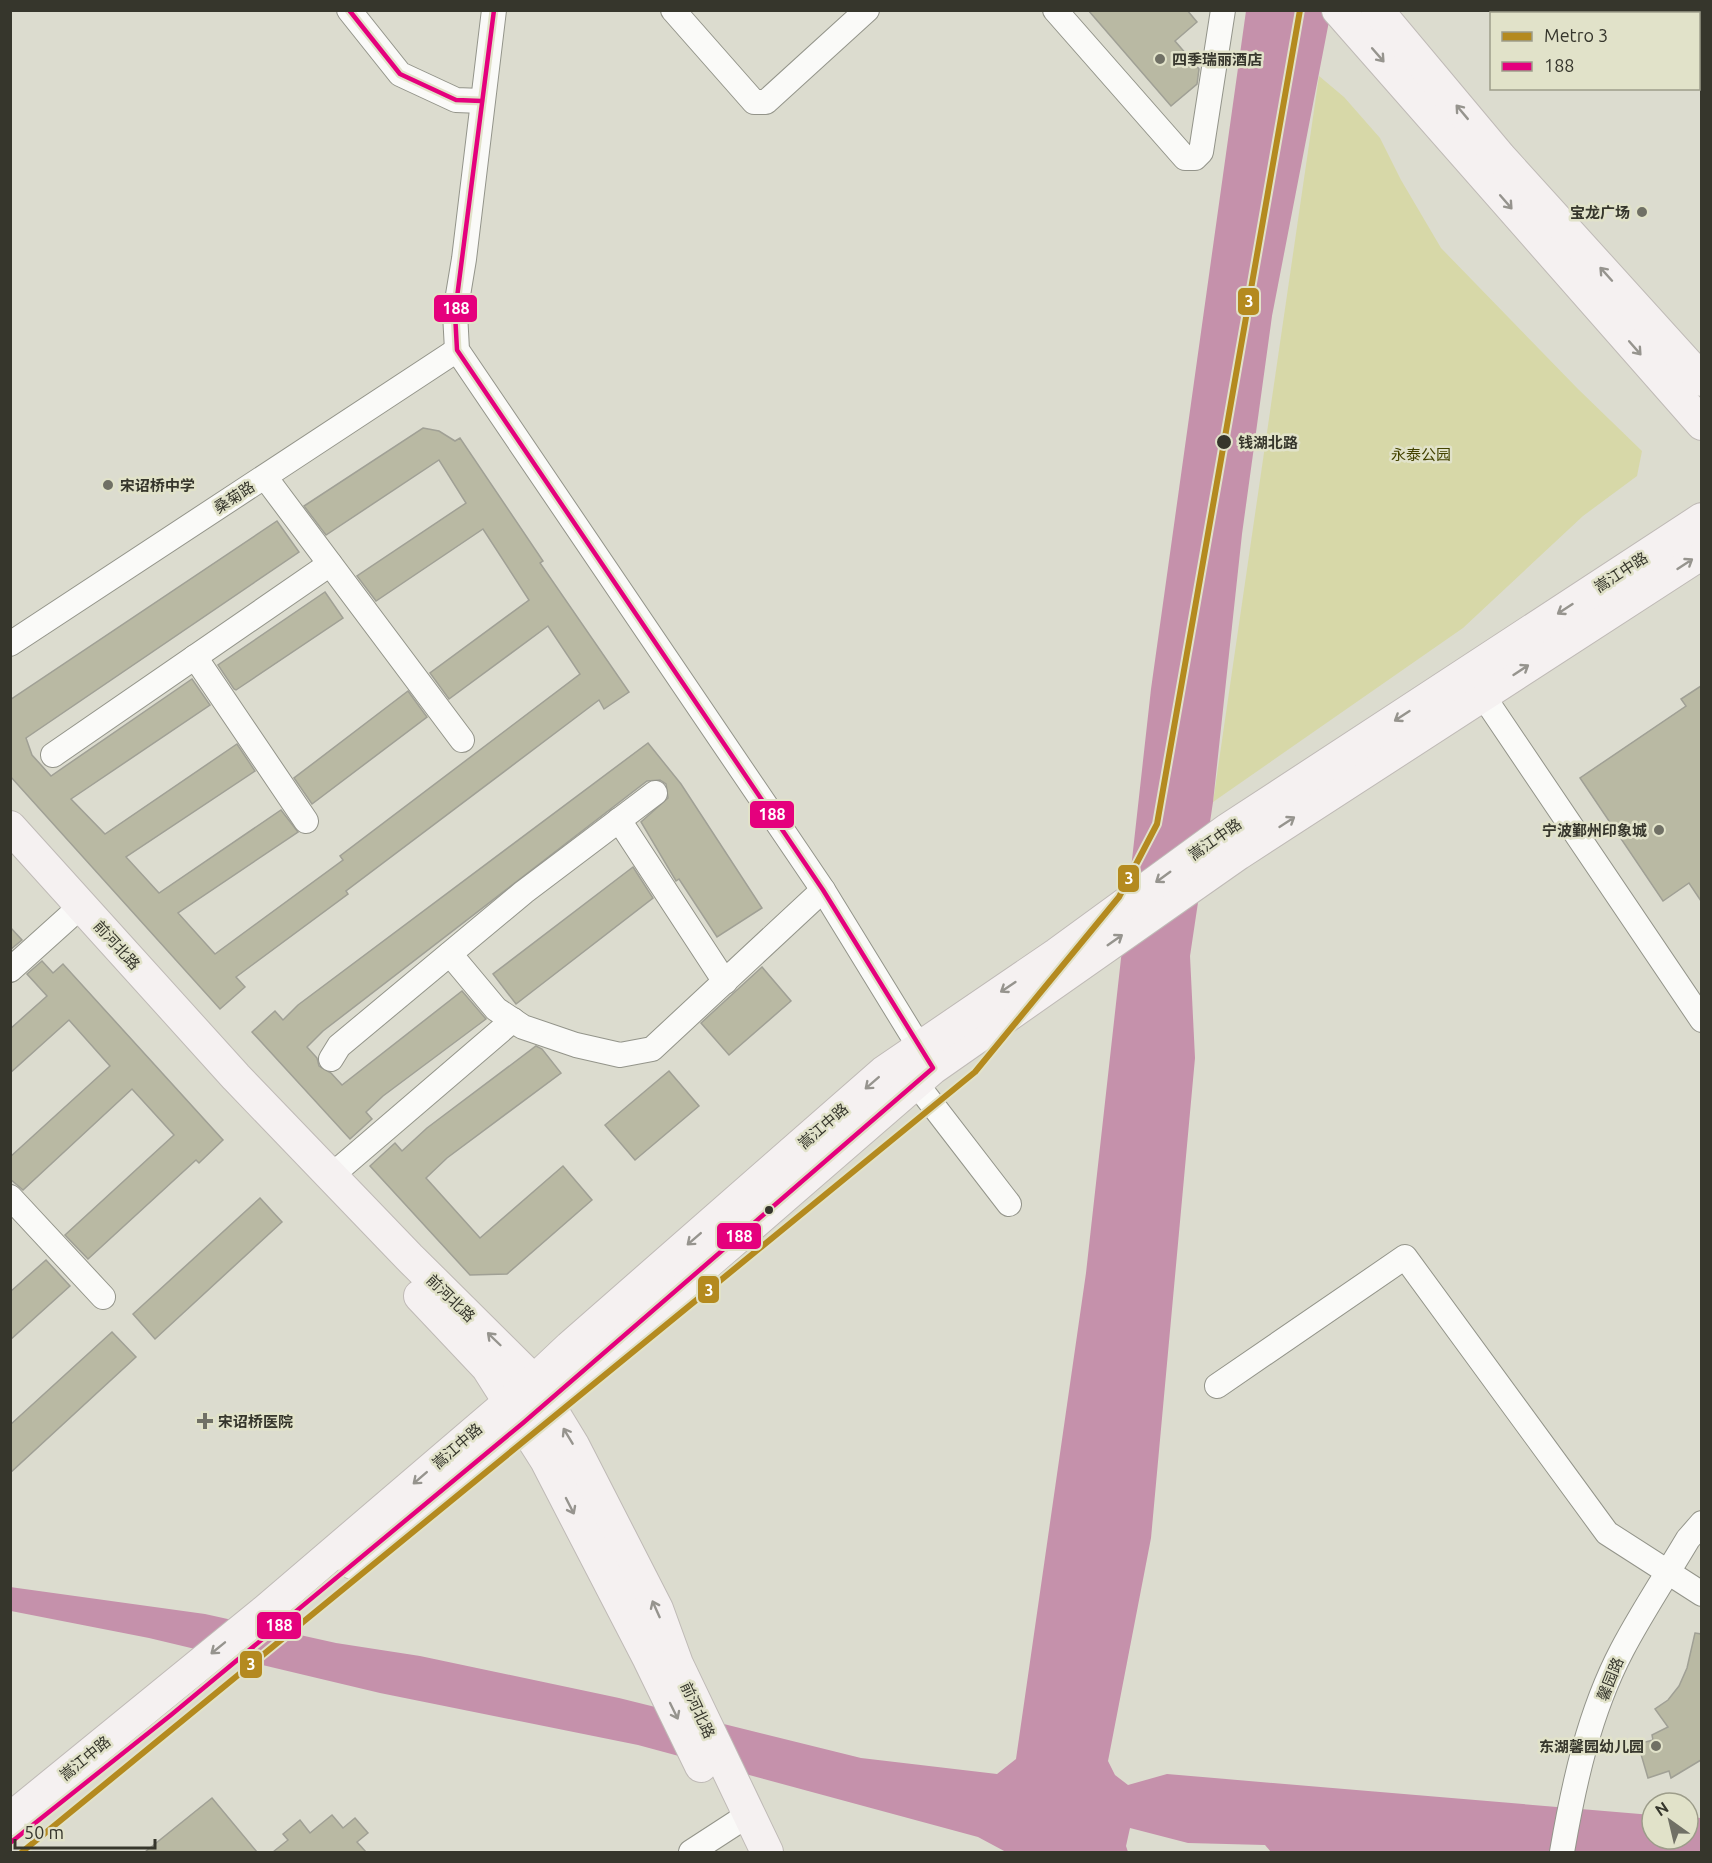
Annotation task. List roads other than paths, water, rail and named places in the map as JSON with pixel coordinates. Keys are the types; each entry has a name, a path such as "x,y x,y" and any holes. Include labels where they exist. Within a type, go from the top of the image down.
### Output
{"main road":[{"path":"1377,10 1500,157 1701,380"},
{"path":"1339,11 1701,424"},
{"name":"嵩江中路","path":"10,1843 166,1705 541,1392 579,1339 875,1080 922,1066 1233,842 1475,684 1701,519"},
{"name":"嵩江中路","path":"1475,684 1701,553"},
{"name":"前河北路","path":"10,826 236,1077 541,1392 573,1445 657,1609 663,1661"},
{"name":"前河北路","path":"10,849 224,1090 487,1367 546,1460 663,1661 734,1814 767,1852"},
{"name":"嵩江中路","path":"10,1819 166,1705"}],"street":[{"path":"350,10 400,74 456,100 482,101"},
{"path":"494,10 464,259 455,313 457,350 823,890 922,1066 1009,1204"},
{"path":"673,10 754,102 766,102 867,10"},
{"path":"1055,10 1185,158 1195,158 1201,152 1223,10"},
{"name":"桑菊路","path":"10,644 457,350"},
{"path":"265,477 462,740"},
{"path":"53,755 330,564"},
{"path":"195,657 306,821"},
{"path":"1475,684 1701,1020"},
{"path":"331,1059 339,1046 524,892 655,793"},
{"path":"619,820 725,982"},
{"path":"450,954 496,1009 523,1027 576,1045 620,1055 652,1049 823,890"},
{"path":"10,970 70,916"},
{"path":"331,1176 513,1020"},
{"path":"15,1212 103,1297"},
{"path":"1217,1386 1405,1257 1607,1533 1669,1571 1701,1594"},
{"name":"馨园路","path":"1562,1852 1573,1786 1589,1730 1621,1651 1688,1539 1701,1523"},
{"path":"691,1852 734,1814"}],"metro line":[{"name":"3","path":"22,1852 975,1072 1119,897 1157,824 1300,10"}],"place":[{"name":"四季瑞丽酒店","path":"1160,59"},
{"name":"宝龙广场","path":"1642,212"},
{"name":"钱湖北路","path":"1224,442"},
{"name":"宋诏桥中学","path":"108,485"},
{"name":"宁波鄞州印象城","path":"1659,830"},
{"name":"宋诏桥医院","path":"205,1421"},
{"name":"东湖馨园幼儿园","path":"1656,1746"}],"park label":[{"name":"永泰公园","path":"1421,454"}]}
